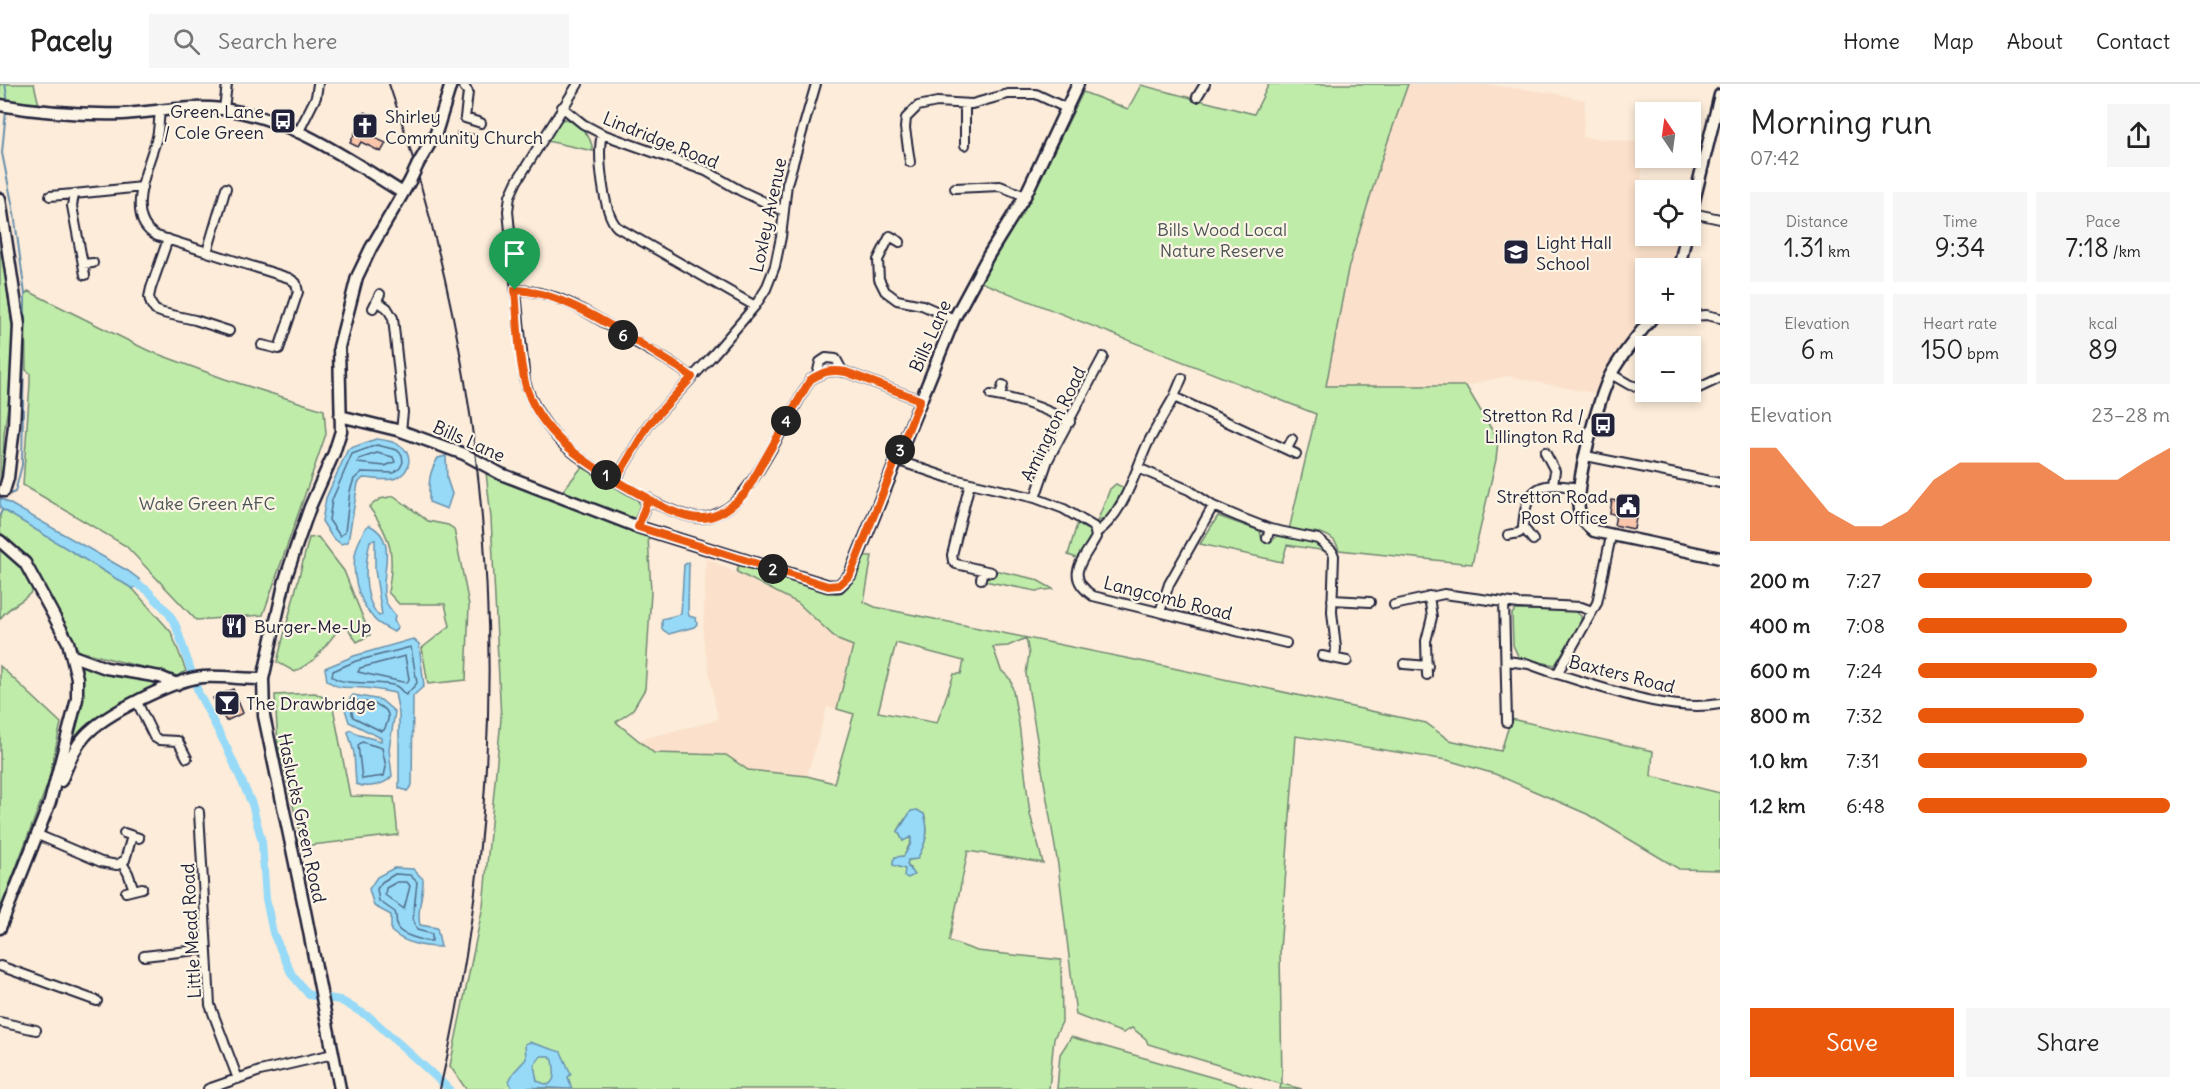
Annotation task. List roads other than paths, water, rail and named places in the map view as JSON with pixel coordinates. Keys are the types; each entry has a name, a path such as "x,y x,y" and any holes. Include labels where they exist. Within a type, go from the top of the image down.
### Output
{"street":[{"path":"224,110 227,84"},
{"path":"298,133 316,97 318,84"},
{"name":"Haslucks Green Road","path":"340,1089 264,716 263,679 285,580 310,507 334,453 340,430 339,347 357,277 436,133 451,84"},
{"path":"462,84 468,92 465,118 481,123"},
{"path":"578,84 510,196 508,227 525,381 532,401 559,440 575,454 615,481 683,515 702,518 725,510 746,492 810,380 817,375 833,370 843,372 920,400"},
{"name":"Loxley Avenue","path":"615,481 649,424 755,306 766,289 775,266 788,184 816,84"},
{"name":"Bills Lane","path":"340,416 402,431 464,454 501,474 638,527 828,586 839,585 850,575 954,319 1024,196 1068,109 1078,84"},
{"path":"1197,97 1205,84"},
{"path":"910,162 906,142 906,118 918,106 937,102 965,105 984,102 1008,94 1028,93 1042,96 1068,109"},
{"path":"1701,180 1718,116 1720,95"},
{"path":"0,105 84,115 133,113 160,109 224,110 274,122 298,133 404,193"},
{"path":"965,105 965,145"},
{"name":"Lindridge Road","path":"562,107 583,124 602,134 706,171 741,191 784,211"},
{"path":"160,109 158,133 142,187 140,206 145,223 153,234 289,278 296,283 298,292 279,349 262,345"},
{"path":"954,131 965,131"},
{"path":"602,134 599,145 607,209 612,222 755,306"},
{"path":"906,142 917,142"},
{"path":"955,188 1000,186 1024,196"},
{"path":"50,196 142,187"},
{"path":"207,252 226,188"},
{"path":"74,194 72,206 85,275"},
{"path":"213,194 223,198"},
{"path":"0,199 7,231 19,325 14,426 8,478 4,491"},
{"path":"1701,216 1720,219"},
{"path":"900,242 890,236 878,260 879,279 885,291 897,300 922,305 954,319"},
{"path":"168,239 150,288 149,297 155,310 229,331"},
{"path":"83,264 93,263"},
{"path":"515,290 530,290 552,296 579,308 692,377"},
{"path":"377,301 387,308 393,318 403,412 402,431"},
{"path":"1701,315 1720,318"},
{"path":"1648,324 1611,374 1598,403 1580,488 1579,512 1582,519 1594,531 1720,558"},
{"path":"817,375 820,362 826,358 836,359 843,372"},
{"name":"Amington Road","path":"1035,498 1048,460 1101,361 1089,360"},
{"path":"1611,374 1635,386"},
{"path":"896,460 970,483 1035,498 1065,509 1094,527 1096,533 1111,518 1182,378"},
{"path":"1701,387 1720,378"},
{"path":"1000,396 1003,386"},
{"path":"991,394 1055,414 1070,422"},
{"path":"1174,397 1296,454"},
{"path":"1287,449 1292,439"},
{"path":"1545,452 1555,471 1553,484"},
{"path":"1586,456 1720,483"},
{"path":"1138,468 1189,490 1213,506 1270,529 1318,539 1332,551 1335,658"},
{"path":"970,483 952,555 956,564 987,571 981,579"},
{"path":"1533,540 1524,529 1524,512 1527,503 1543,485 1553,484 1580,488"},
{"path":"638,527 648,498"},
{"path":"1160,612 1169,584 1213,506"},
{"path":"1267,538 1270,529"},
{"path":"1508,535 1519,533 1524,529"},
{"name":"Langcomb Road","path":"1096,533 1096,537 1079,565 1078,574 1084,589 1093,596 1286,643"},
{"name":"Baxters Road","path":"1611,536 1597,603 1557,674 1663,703 1708,706 1720,704"},
{"path":"0,541 25,563 73,656 77,678 77,699 50,802"},
{"path":"1394,605 1444,594 1504,602 1581,607 1592,611"},
{"path":"1404,664 1427,671 1426,641 1432,617 1429,596"},
{"path":"1332,600 1370,602"},
{"path":"1504,602 1507,661 1506,722"},
{"path":"1274,640 1277,629"},
{"path":"73,656 106,668 160,677 177,684"},
{"path":"1322,656 1347,662"},
{"path":"1507,661 1529,664 1557,674"},
{"path":"0,928 50,802 74,750 86,735 97,725 138,702 177,684 193,680 263,679"},
{"path":"138,702 154,737 159,740 178,741 187,758"},
{"name":"Little Mead Road","path":"200,812 210,1005 238,1079"},
{"path":"38,835 110,865 122,863"},
{"path":"122,863 132,836"},
{"path":"122,863 134,890"},
{"path":"144,956 206,949"},
{"path":"0,966 97,1001"},
{"path":"0,1022 36,1030"},
{"path":"208,1089 260,1071 333,1054"}],"water":[{"path":"376,439 404,448 409,462 405,471 396,478 384,480 363,478 358,483 348,542 341,544 332,537 322,521 326,498 348,449"},
{"path":"446,456 447,479 452,494 447,509 429,502 432,469 438,458"},
{"path":"0,498 140,580 133,589 0,508"},
{"path":"369,525 379,532 384,540 386,559 384,590 386,601 395,615 394,621 398,627 394,632 374,619 363,602 356,583 355,554 362,533","holes":["375,540 375,570 382,615 379,616 370,600 366,580 370,541"]},
{"path":"689,562 688,611 689,616 696,618 697,624 694,627 669,634 662,629 662,619 681,614 684,565"},
{"path":"413,639 419,644 424,686 413,696 412,785 407,791 399,788 399,713 395,693 369,688 336,686 327,680 325,668 354,656"},
{"path":"353,695 381,700 395,712 389,749 392,776 376,785 356,784 354,753 348,732 351,730 359,735 381,741 381,738 349,722 344,706"},
{"path":"917,810 924,814 927,826 926,837 917,859 908,860 907,865 914,875 908,878 904,876 905,869 893,865 893,861 895,857 904,856 911,843 911,837 903,841 898,831 911,811"},
{"path":"394,868 413,869 423,879 420,925 437,928 441,947 414,944 402,939 391,931 391,915 374,906 369,889 377,877"},
{"path":"529,1042 561,1052 571,1074 568,1077 572,1089 534,1087 512,1089 509,1081 526,1059 525,1044","holes":["541,1056 549,1056 553,1060 554,1074 553,1080 548,1085 537,1081 534,1065"]}],"waterway":[{"path":"5,84 8,102"},
{"path":"6,110 2,153 14,213 25,294 22,465 15,492 10,494"},
{"path":"0,515 2,510"},
{"path":"129,579 147,590 168,612 176,626 199,694 252,804 262,842 266,899 273,933 292,975 309,995 340,1000 371,1018 449,1089"}],"railway":[{"path":"389,84 427,208 456,332 476,457 486,583 488,709 481,836 465,963 440,1089"}],"place":[{"name":"Green Lane / Cole Green","path":"283,121"},
{"name":"Shirley Community Church","path":"365,126"},
{"name":"Light Hall School","path":"1516,252"},
{"name":"Stretton Rd / Lillington Rd","path":"1603,425"},
{"name":"Stretton Road Post Office","path":"1628,506"},
{"name":"Burger-Me-Up","path":"234,626"},
{"name":"The Drawbridge","path":"227,703"}],"park label":[{"name":"Bills Wood Local Nature Reserve","path":"1222,239"},
{"name":"Wake Green AFC","path":"207,503"}]}
